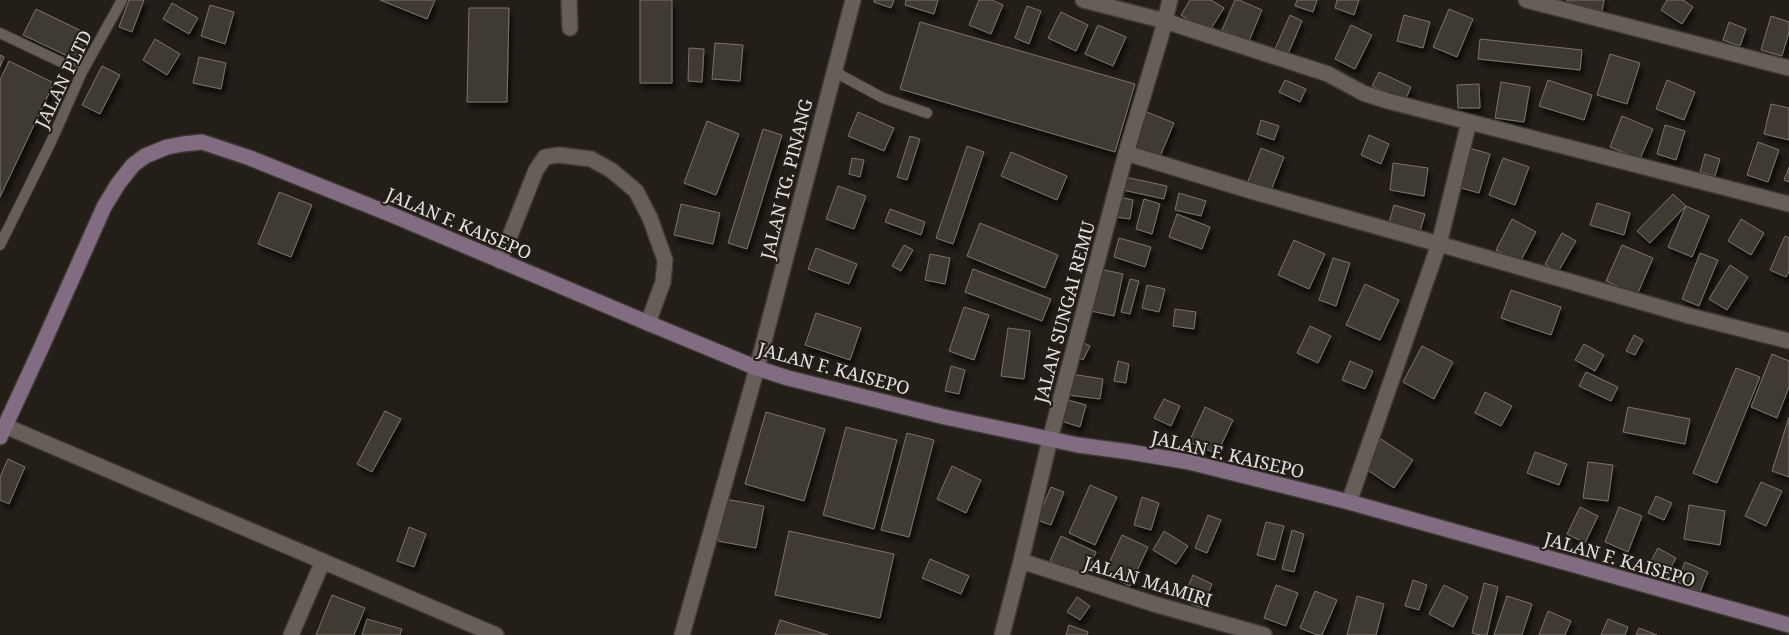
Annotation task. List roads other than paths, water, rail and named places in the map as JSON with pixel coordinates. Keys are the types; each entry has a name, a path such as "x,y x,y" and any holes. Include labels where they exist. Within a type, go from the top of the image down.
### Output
{"street":[{"path":"569,0 570,28"},
{"name":"JALAN TG. PINANG","path":"682,635 757,368 853,0"},
{"path":"1083,0 1165,22 1328,74 1364,93 1388,101 1789,204"},
{"name":"JALAN SUNGAI REMU","path":"1002,635 1050,439 1126,152 1170,0"},
{"path":"1526,0 1789,68"},
{"path":"1348,502 1439,244 1469,122"},
{"name":"JALAN F. KAISEPO","path":"2,432 104,207 118,184 133,165 145,156 167,147 202,142 250,158 390,214 757,368 788,378 945,417 1078,445 1190,462 1348,502 1789,625"},
{"path":"1126,152 1251,192 1789,342"},
{"path":"500,261 536,170 545,157 559,155 592,159 611,170 636,191 650,218 665,260 663,282 648,323"},
{"path":"2,432 323,561 496,635"},
{"path":"291,635 323,561"},
{"name":"JALAN MAMIRI","path":"1021,561 1154,604 1264,635"}],"lane":[{"name":"JALAN PLTD","path":"0,245 82,72 122,0"},
{"path":"0,33 82,72"},
{"path":"833,72 883,98 927,113"}]}
